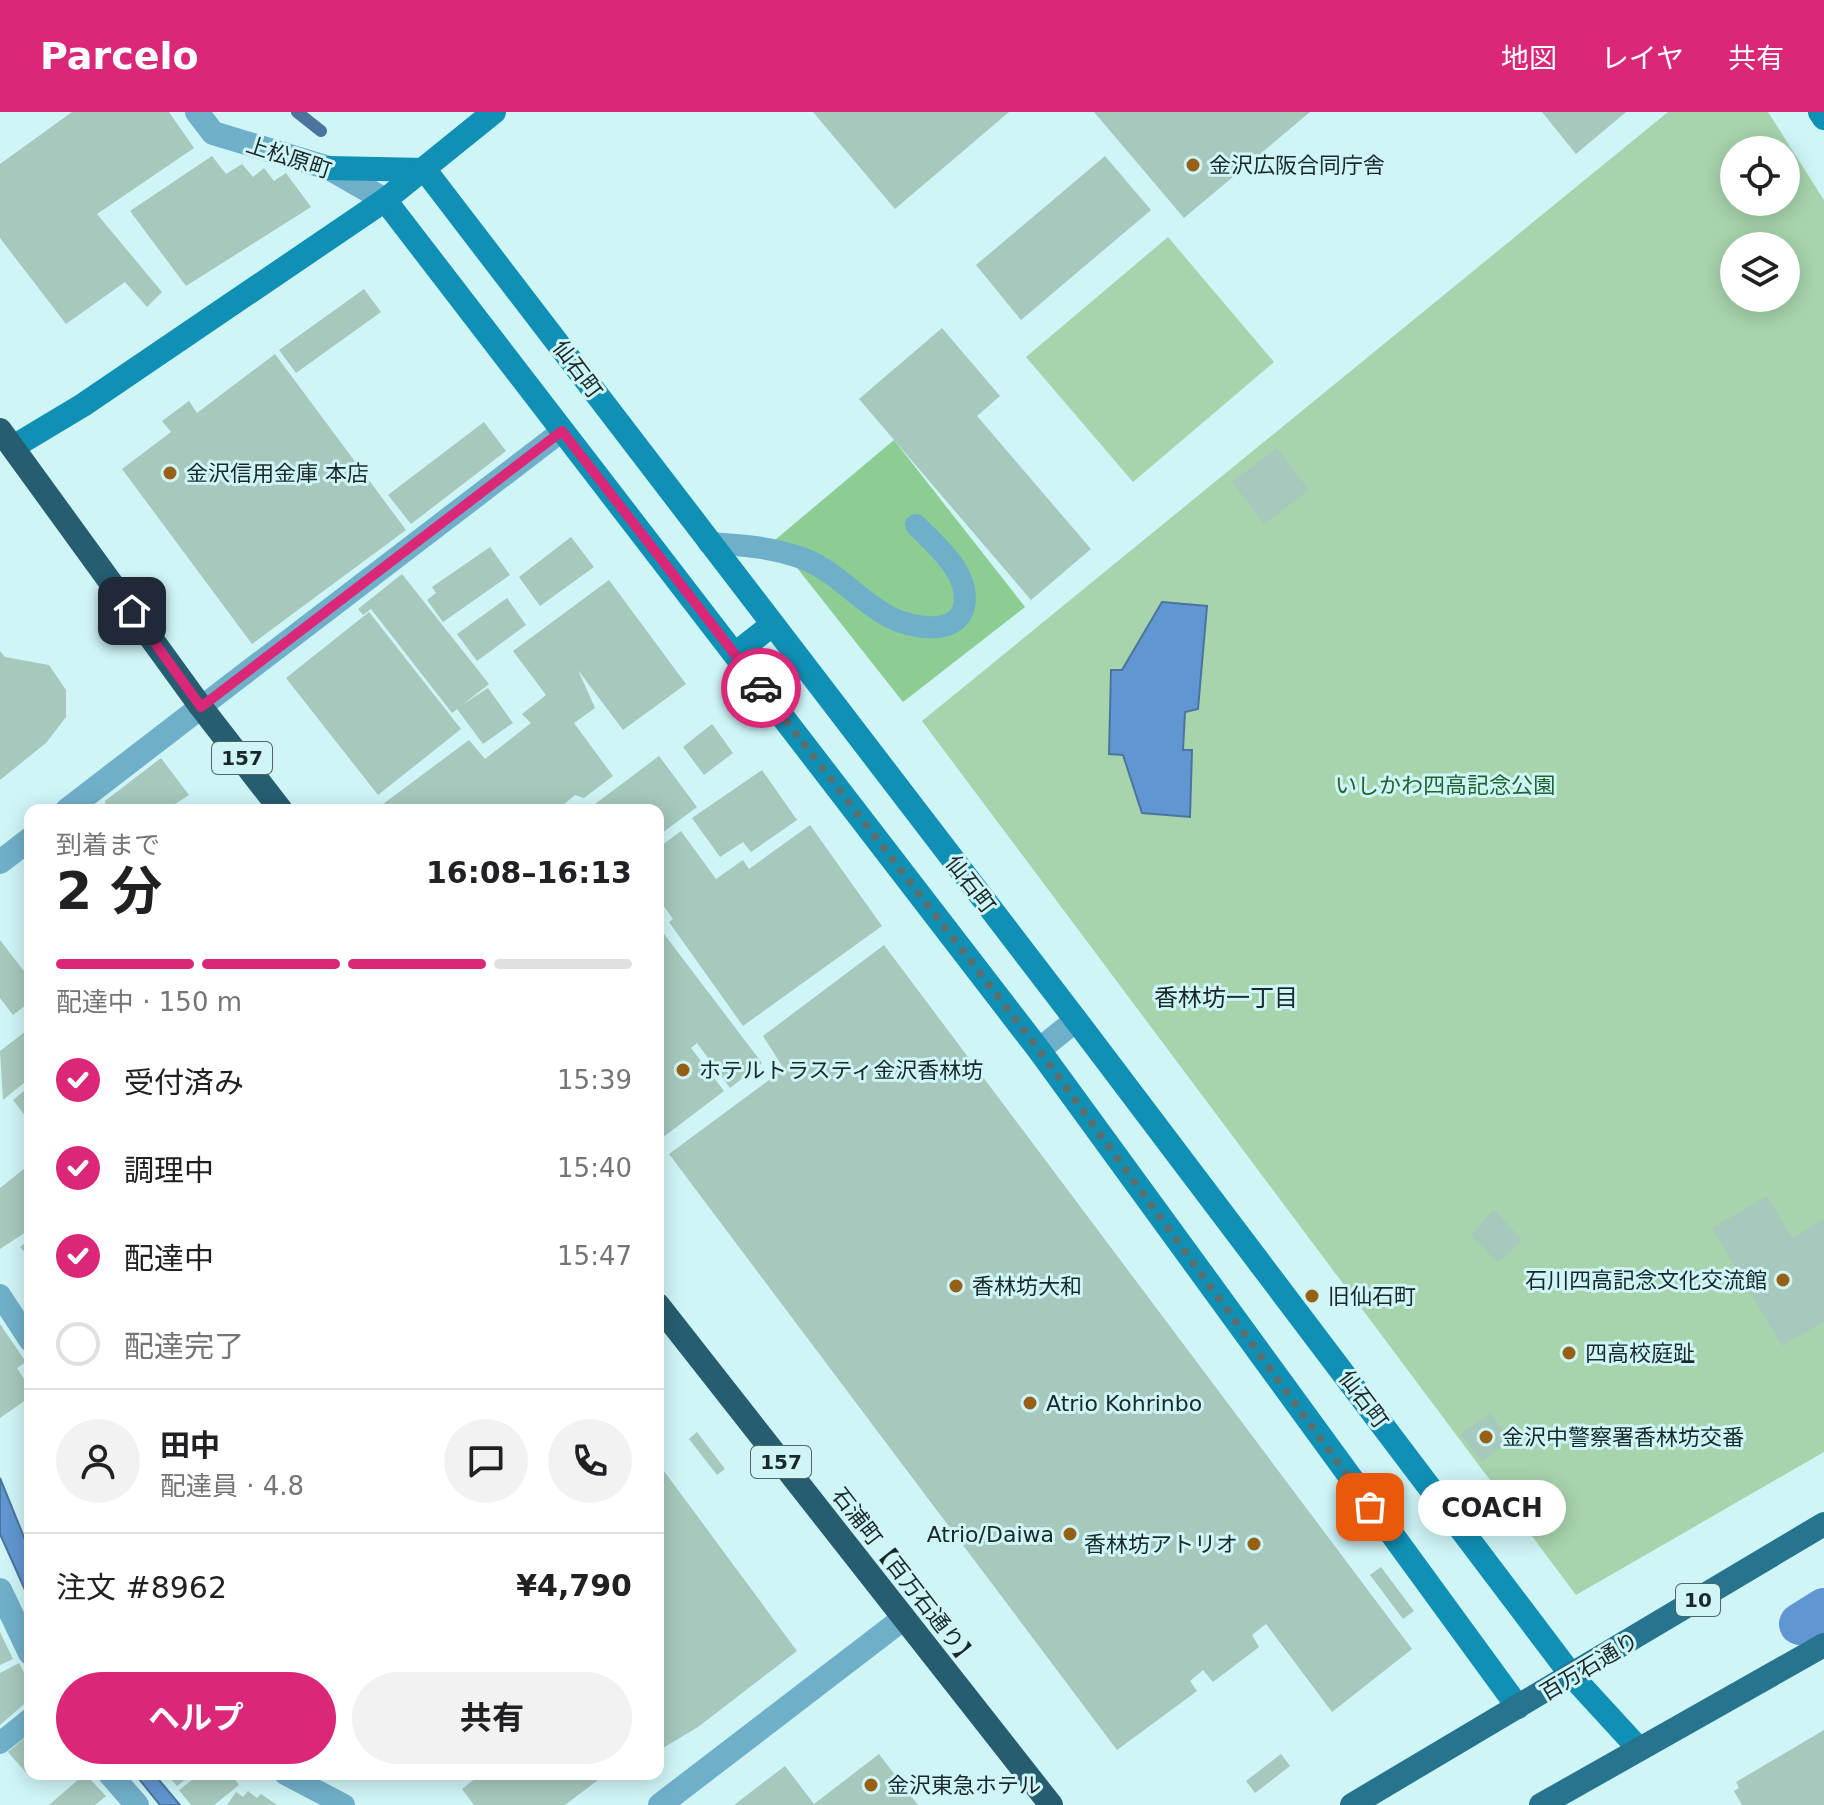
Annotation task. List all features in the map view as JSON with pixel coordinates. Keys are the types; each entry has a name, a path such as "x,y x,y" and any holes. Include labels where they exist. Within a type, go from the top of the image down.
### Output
{"highway":[{"name":"157","path":"4,444 276,804"},
{"name":"石浦町【百万石通り】","path":"664,1313 1051,1805"}],"main road":[{"name":"百万石通り","path":"1352,1805 1378,1799 1518,1707 1824,1524"},
{"path":"1541,1805 1824,1645"}],"street":[{"path":"4,444 83,405 385,200 494,112"},
{"path":"1820,112 1824,118"},
{"name":"上松原町","path":"204,115 213,133 329,168 385,200"},
{"path":"329,168 425,170"},
{"name":"仙石町","path":"425,170 1076,1020 1572,1676 1639,1749"},
{"path":"385,200 1039,1050 1518,1707"},
{"path":"735,654 772,625"},
{"path":"75,804 201,707"},
{"path":"0,862 24,844"},
{"path":"1039,1050 1076,1020"},
{"path":"0,1590 24,1640"},
{"path":"660,1805 904,1618"},
{"path":"115,1780 137,1805"}],"lane":[{"path":"201,707 562,431"},
{"path":"709,543 759,546 803,559 868,606 906,625 946,626 957,620 964,606 965,593 949,560 916,525"},
{"path":"0,1295 24,1332"},
{"path":"0,1743 24,1724"},
{"path":"296,1780 344,1805"}],"green space":[{"name":"いしかわ四高記念公園","path":"1668,112 1768,112 1783,136 1720,136 1720,216 1800,216 1800,162 1824,200 1824,1452 1576,1595 922,721"},
{"path":"1168,237 1274,362 1133,482 1026,357"},
{"path":"894,440 1025,607 903,702 775,540"}],"water":[{"path":"1162,602 1207,606 1198,709 1185,712 1183,750 1192,750 1190,817 1142,813 1123,755 1109,754 1111,670 1122,670"},
{"path":"0,1478 24,1537 24,1588 0,1534"},
{"path":"140,1780 159,1780 180,1805 160,1805"}],"building":[{"path":"72,112 169,112 194,148 97,214 162,292 147,307 125,282 66,324 0,238 0,164"},
{"path":"813,112 1009,112 895,209"},
{"name":"金沢広阪合同庁舎","path":"1094,112 1310,112 1184,218"},
{"path":"1542,112 1626,112 1576,154"},
{"path":"212,156 226,174 242,164 253,177 264,168 274,181 286,173 311,207 186,286 130,211"},
{"path":"1105,156 1151,210 1021,320 976,265"},
{"path":"364,289 381,312 296,373 279,350"},
{"path":"942,328 1000,396 977,416 1091,549 1031,600 859,399"},
{"path":"275,354 406,530 252,644 122,469 171,432 162,421 189,401 197,413"},
{"path":"484,422 506,451 411,524 388,495"},
{"path":"1277,448 1309,490 1264,524 1232,482"},
{"path":"571,537 594,567 540,606 519,577"},
{"path":"490,547 510,575 443,622 427,600 436,593 432,587"},
{"path":"402,574 489,684 462,705 488,688 513,723 483,744 457,709 452,713 371,609 363,615 358,609"},
{"path":"609,580 686,684 623,730 578,670 595,708 574,723 613,776 584,798 575,795 564,804 383,804 469,740 485,759 531,723 522,714 546,695 513,651"},
{"path":"507,598 526,625 477,661 457,634"},
{"path":"369,612 461,729 378,795 286,678"},
{"path":"0,651 5,657 49,665 66,690 66,717 46,743 0,780"},
{"path":"712,724 733,753 704,775 683,747"},
{"path":"659,756 697,807 664,832 664,804 595,804"},
{"path":"161,758 189,795 175,804 105,804 105,801"},
{"path":"762,770 797,820 751,852 743,842 720,857 692,818"},
{"path":"810,825 882,926 743,1026 669,922 673,919 664,906 664,844 681,831 716,879 743,860 749,869"},
{"path":"664,934 762,1063 730,1088 697,1043 691,1048 724,1091 664,1136"},
{"path":"0,940 24,971 24,1007 13,1015 0,998"},
{"name":"香林坊大和","path":"884,945 1412,1649 1332,1712 1266,1624 1252,1635 1259,1647 1213,1682 1203,1670 1190,1681 1197,1691 1117,1750 669,1154 784,1069 763,1036"},
{"path":"24,1033 24,1083 3,1100 0,1051"},
{"path":"24,1091 24,1114 13,1100"},
{"path":"24,1169 24,1233 0,1249 0,1188"},
{"name":"石川四高記念文化交流館","path":"1767,1196 1792,1238 1824,1219 1824,1322 1782,1346 1712,1228"},
{"path":"1494,1210 1522,1240 1498,1263 1471,1235"},
{"path":"0,1324 24,1359 24,1363 17,1368 24,1379 24,1401 0,1418"},
{"name":"金沢中警察署香林坊交番","path":"1490,1413 1510,1440 1482,1462 1461,1434"},
{"path":"697,1432 725,1469 717,1475 689,1439"},
{"path":"664,1471 797,1651 698,1727 664,1747"},
{"path":"1534,1524 1546,1527 1544,1539 1531,1536"},
{"path":"1381,1567 1414,1611 1403,1619 1370,1575"},
{"path":"0,1632 13,1659 0,1665"},
{"path":"19,1663 24,1673 24,1704 0,1725 0,1673"},
{"path":"1824,1730 1824,1805 1742,1805 1734,1791 1739,1788 1736,1782"},
{"path":"24,1738 24,1770 8,1752"},
{"name":"金沢東急ホテル","path":"879,1754 918,1805 734,1805 785,1766 814,1804"},
{"path":"1281,1754 1290,1766 1255,1793 1246,1781"},
{"path":"78,1780 91,1780 106,1796 95,1805 49,1805"},
{"path":"192,1780 235,1780 239,1785 214,1805 191,1805 179,1790"},
{"path":"473,1780 598,1780 565,1805 474,1805 462,1789"},
{"path":"248,1791 257,1798 261,1794 277,1805 227,1805 236,1792 243,1797"}],"waterway":[{"path":"297,112 321,131"},
{"path":"1800,1624 1824,1609"}],"way so far":[{"path":"761,688 1039,1050 1370,1507"}],"place":[{"name":"金沢広阪合同庁舎","path":"1193,165"},
{"name":"金沢信用金庫 本店","path":"170,473"},
{"name":"ホテルトラスティ金沢香林坊","path":"683,1070"},
{"name":"石川四高記念文化交流館","path":"1783,1280"},
{"name":"香林坊大和","path":"956,1286"},
{"name":"旧仙石町","path":"1312,1296"},
{"name":"四高校庭趾","path":"1569,1353"},
{"name":"Atrio Kohrinbo","path":"1030,1403"},
{"name":"金沢中警察署香林坊交番","path":"1486,1437"},
{"name":"COACH","path":"1370,1507"},
{"name":"Atrio/Daiwa","path":"1070,1534"},
{"name":"香林坊アトリオ","path":"1254,1544"},
{"name":"金沢東急ホテル","path":"871,1785"}],"district":[{"name":"香林坊一丁目","path":"1226,998"}],"route":[{"path":"132,611 201,707 562,431 761,688"}]}
